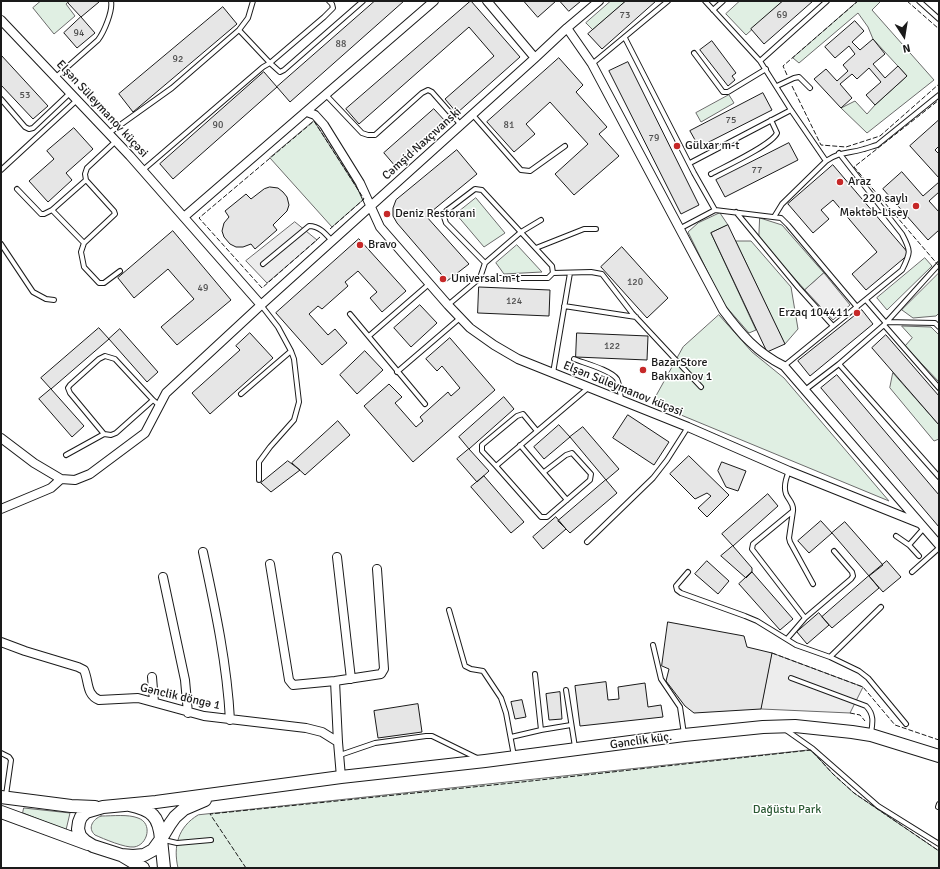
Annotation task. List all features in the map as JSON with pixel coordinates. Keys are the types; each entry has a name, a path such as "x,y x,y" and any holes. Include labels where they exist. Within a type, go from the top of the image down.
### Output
{"main road":[{"name":"Gənclik küç.","path":"233,792 763,726 825,728 871,735 939,756"},
{"path":"3,797 71,806 103,807 233,792"},
{"path":"120,855 144,855 152,850 161,840 175,817 184,810 197,802 233,792"},
{"path":"129,805 142,808 154,816 160,828 164,868"},
{"path":"93,846 80,836 78,829 79,822 81,817 86,812 103,807"},
{"path":"1,812 120,855 143,868"}],"street":[{"path":"184,217 434,1"},
{"path":"487,1 535,58"},
{"name":"Cəmşid Naxçıvanski","path":"61,479 75,480 90,474 145,433 156,403 166,393 261,305 567,28 599,1"},
{"name":"Elşən Süleymanov küçəsi","path":"1,20 71,92 143,170 261,305"},
{"name":"Elşən Süleymanov küçəsi","path":"567,28 592,64 689,249 726,315 756,349 768,358 784,366 939,546"},
{"name":"Elşən Süleymanov küçəsi","path":"307,112 315,115 324,125 360,183 380,227 470,328 512,356 588,388 688,427 789,471 921,525"},
{"path":"1,438 34,463 61,479 51,488 1,509"},
{"path":"203,552 221,639 228,686 230,720"},
{"path":"337,557 351,679"},
{"path":"270,564 289,680 293,684 351,679 380,674 384,670 377,569"},
{"path":"163,577 186,680 188,713"},
{"name":"Gənclik döngə 1","path":"1,642 84,670 90,694 99,700 138,698 188,713 230,720 306,728 322,732 338,742"},
{"path":"152,677 154,702"},
{"path":"334,681 341,778"}],"lane":[{"path":"56,77 103,34 112,8 111,1"},
{"path":"109,133 172,88 239,30 248,18 253,1"},
{"path":"143,170 324,17 332,8 332,4 329,1"},
{"path":"239,30 280,72 363,1"},
{"path":"592,64 668,1"},
{"path":"705,1 766,69 791,110 826,161"},
{"path":"713,10 723,1"},
{"path":"760,62 827,1"},
{"path":"919,1 939,19"},
{"path":"625,38 715,210"},
{"path":"694,53 723,92 728,92 766,69"},
{"path":"777,86 799,77 810,88"},
{"path":"326,95 362,132 368,135 375,134 428,90 432,92 460,125"},
{"path":"1,99 25,127 29,129 33,128 71,92"},
{"path":"774,217 782,204 826,161 839,153 864,150 877,145 939,95"},
{"path":"1,170 77,100"},
{"path":"690,164 791,110"},
{"path":"472,114 521,170 530,171 565,146"},
{"path":"711,174 764,146 775,137 776,133 771,120"},
{"path":"116,141 87,168 84,174 86,180 115,214 84,243 81,252 84,267 99,283 104,283 120,271"},
{"path":"784,366 902,270 909,254 909,248 902,234 839,153"},
{"path":"17,189 41,214 44,214 52,210 86,180"},
{"path":"485,263 446,223 444,217 446,211 475,189 482,190 536,248 552,266 553,273"},
{"path":"52,210 84,243"},
{"path":"679,229 715,210 781,218 857,307"},
{"path":"736,212 798,287 833,326"},
{"path":"448,305 480,278 485,263 521,232 541,220"},
{"path":"263,264 309,226 314,226 321,229 332,241"},
{"path":"536,248 584,229 596,229"},
{"path":"1,244 33,292 54,300"},
{"path":"805,390 839,364 885,323 939,264"},
{"path":"480,278 548,278 553,273 591,272 602,274 636,317 701,387"},
{"path":"552,373 570,273"},
{"path":"368,336 430,284"},
{"path":"866,300 939,388"},
{"path":"259,480 259,462 291,423 296,414 299,402 294,359 291,351 278,328 261,305"},
{"path":"564,306 636,317"},
{"path":"350,314 425,404"},
{"path":"398,372 460,318"},
{"path":"885,323 935,323 939,319"},
{"path":"935,323 939,328"},
{"path":"241,394 291,351"},
{"path":"66,455 104,434 111,435 156,403 115,359 105,356 99,359 68,388 70,393 104,434"},
{"path":"574,359 610,373 616,378 619,385 621,400"},
{"path":"839,364 938,474"},
{"path":"496,466 588,388"},
{"path":"537,431 523,414 517,416 482,445 482,451 541,517 547,517 568,500 590,480 591,474 572,454 566,455 544,472"},
{"path":"587,542 653,478 688,427"},
{"path":"520,445 568,500"},
{"path":"789,471 785,483 786,493 794,506 789,538 813,584"},
{"path":"793,511 753,544 752,549 805,618"},
{"path":"909,545 921,525"},
{"path":"896,536 909,545 919,556"},
{"path":"912,572 939,546"},
{"path":"787,639 805,618 851,580 853,576 852,572 834,551"},
{"path":"688,572 676,586 677,590 681,593 757,621 796,645 830,657 859,671 868,678 906,724"},
{"path":"830,657 880,607"},
{"path":"449,610 465,666 471,669 483,671 501,698 506,713 514,757"},
{"path":"653,645 662,679 680,707 684,735"},
{"path":"535,674 541,730"},
{"path":"791,678 866,706 872,716 873,723 871,735"},
{"path":"566,690 575,750"},
{"path":"511,737 571,725"},
{"path":"781,726 812,749 878,806 939,844"},
{"path":"340,755 375,743 432,736 485,761"},
{"path":"1,753 9,757 11,760 3,797"},
{"path":"161,840 177,843 211,840"}],"green space":[{"path":"41,1 69,1 66,4 75,16 54,34 33,8"},
{"path":"611,1 626,1 593,30 586,23"},
{"path":"740,1 783,1 746,35 726,14"},
{"path":"858,1 881,1 872,10 934,80 867,133 841,108 855,101 867,114 907,76 873,39 868,27 858,13 799,63 793,58"},
{"path":"729,95 734,103 701,122 696,113"},
{"path":"314,121 364,199 332,227 270,158"},
{"path":"476,198 505,233 484,247 456,214"},
{"path":"720,213 728,225 711,233 756,330 749,333 723,303 688,232 698,223"},
{"path":"760,218 782,225 824,273 805,290 759,239"},
{"path":"736,241 751,241 791,287 798,329 785,344"},
{"path":"517,245 542,272 504,274 496,263"},
{"path":"925,258 932,266 887,310 877,298"},
{"path":"939,273 939,313 936,316 913,318 902,310"},
{"path":"719,315 752,352 784,378 889,501 652,403 683,347"},
{"path":"902,326 931,327 939,335 939,382 905,346 912,338"},
{"path":"893,373 939,425 939,439 934,441 890,388"},
{"name":"Dağüstu Park","path":"811,750 833,774 854,793 939,851 939,868 178,868 176,852 179,838 186,825 198,815"},
{"path":"24,808 70,813 66,830 23,813"},
{"path":"101,816 134,817 143,821 146,824 147,834 143,842 134,847 130,847 114,843 95,835 91,830 91,827 93,821"}],"shaded area":[{"path":"295,222 317,240 267,283 246,261"},
{"path":"824,273 850,305 833,320 805,290"},
{"path":"772,653 863,687 850,713 761,709"}],"building":[{"path":"70,1 99,2 81,17 68,3"},
{"path":"375,1 404,1 290,102 277,87"},
{"path":"471,1 520,57 457,113 445,99 494,56 469,27 359,124 346,109"},
{"path":"524,1 556,1 538,17"},
{"path":"560,1 581,1 569,11"},
{"path":"626,1 656,1 602,49 588,34"},
{"path":"783,1 813,1 764,44 751,29"},
{"path":"223,7 237,24 133,112 119,94"},
{"path":"81,17 95,33 77,48 64,33"},
{"path":"855,21 864,31 852,42 860,50 873,39 885,54 873,64 885,78 898,66 907,76 875,105 866,95 881,82 869,68 857,79 852,74 840,84 852,98 841,108 814,79 826,69 837,81 848,71 843,65 855,54 849,46 835,58 825,47"},
{"path":"712,41 736,73 732,76 735,80 728,86 700,50"},
{"path":"1,55 48,106 33,119 1,85"},
{"path":"559,58 583,85 576,92 607,127 599,134 619,156 574,195 555,174 588,144 550,102 526,124 535,134 514,152 487,122"},
{"path":"628,62 699,205 681,214 609,71"},
{"path":"264,72 277,87 173,179 160,164"},
{"path":"763,93 772,110 699,147 690,131"},
{"path":"434,109 446,122 396,167 384,153"},
{"name":"220 saylı Məktəb-Lisey","path":"939,120 939,146 935,150 939,154 939,178 910,146"},
{"path":"74,128 93,149 66,173 72,180 48,202 29,181 54,159 47,151"},
{"path":"789,143 798,160 725,197 716,180"},
{"path":"457,150 477,174 426,216 469,264 447,281 397,223 393,216 393,208 396,200"},
{"path":"833,165 909,254 866,290 852,274 877,252 833,200 821,210 829,219 813,233 788,204"},
{"name":"220 saylı Məktəb-Lisey","path":"902,172 923,196 939,182 939,192 929,201 939,212 939,230 928,240 883,189"},
{"path":"270,187 278,188 283,192 287,197 289,205 287,211 273,225 277,230 255,249 251,244 243,247 236,247 230,244 224,237 222,231 224,223 229,217 225,211 246,194 251,199 264,189"},
{"path":"728,225 785,344 767,352 711,233"},
{"path":"173,231 231,300 177,345 161,327 194,299 168,269 134,298 118,278"},
{"path":"359,239 406,291 382,312 370,298 377,292 358,271 345,282 348,286 322,309 318,306 309,314 328,335 335,329 347,343 322,365 276,313"},
{"path":"622,247 668,298 647,318 601,267"},
{"path":"479,287 550,290 549,316 478,313"},
{"path":"420,305 437,323 411,347 394,328"},
{"path":"862,310 873,324 810,376 798,361"},
{"path":"99,328 109,339 51,389 41,378"},
{"path":"120,329 158,372 147,382 109,339"},
{"path":"250,333 273,358 210,414 192,393 240,350 236,346"},
{"path":"577,333 648,336 647,360 576,357"},
{"path":"886,335 939,396 939,425 872,348"},
{"path":"450,338 495,390 413,462 364,406 389,384 402,397 395,403 416,427 423,421 420,417 448,392 451,396 460,388 442,366 437,371 426,359"},
{"path":"365,351 383,370 357,394 340,375"},
{"path":"837,375 939,495 939,527 821,388"},
{"path":"51,389 84,426 72,437 39,399"},
{"path":"504,397 514,409 469,449 459,437"},
{"path":"628,415 669,442 654,465 613,438"},
{"path":"338,421 350,435 305,475 292,463"},
{"path":"559,425 570,437 544,459 534,447"},
{"path":"583,427 619,469 606,480 570,437"},
{"path":"469,449 489,471 477,482 457,459"},
{"path":"689,456 729,495 707,517 698,508 711,496 707,493 695,499 670,474"},
{"path":"288,461 300,470 271,492 261,483"},
{"path":"722,462 746,471 738,491 726,487 718,471"},
{"path":"484,476 524,522 511,533 471,487"},
{"path":"606,480 617,493 570,533 558,521"},
{"path":"768,494 778,506 733,546 722,534"},
{"path":"556,517 566,529 543,549 533,537"},
{"path":"821,521 832,533 809,553 798,541"},
{"path":"845,522 883,565 869,576 832,533"},
{"path":"733,546 752,568 752,572 746,578 721,556"},
{"path":"707,561 729,581 718,594 695,574"},
{"path":"887,561 901,577 883,592 869,576"},
{"path":"752,572 793,619 780,630 739,584"},
{"path":"869,576 879,588 832,628 822,617"},
{"path":"819,613 829,625 807,644 797,632"},
{"path":"668,622 744,636 747,647 772,653 761,709 694,713 685,706 666,681 669,669 662,666"},
{"path":"606,682 608,700 619,699 618,687 645,683 648,707 661,705 663,717 580,726 575,686"},
{"path":"560,692 562,719 549,720 546,694"},
{"path":"522,700 526,717 515,719 511,702"},
{"path":"418,704 422,732 378,738 374,711"}],"fence":[{"path":"787,75 783,66 858,1"},
{"path":"907,1 939,29"},
{"path":"792,86 821,145 846,147 880,136 939,84"},
{"path":"939,100 854,167 939,266"},
{"path":"320,237 262,288 199,218 314,121 364,199 330,229"},
{"path":"772,653 863,687 895,725 939,740"},
{"path":"850,713 860,715 865,721"},
{"path":"246,868 210,814 522,782 811,750 833,774 854,793 939,851"}],"place":[{"name":"Gülxar m-t","path":"677,146"},
{"name":"Araz","path":"840,182"},
{"name":"220 saylı Məktəb-Lisey","path":"916,206"},
{"name":"Deniz Restorani","path":"387,214"},
{"name":"Bravo","path":"360,245"},
{"name":"Universal m-t","path":"443,279"},
{"name":"Erzaq 104411","path":"857,313"},
{"name":"BazarStore Bakıxanov 1","path":"643,370"}]}
